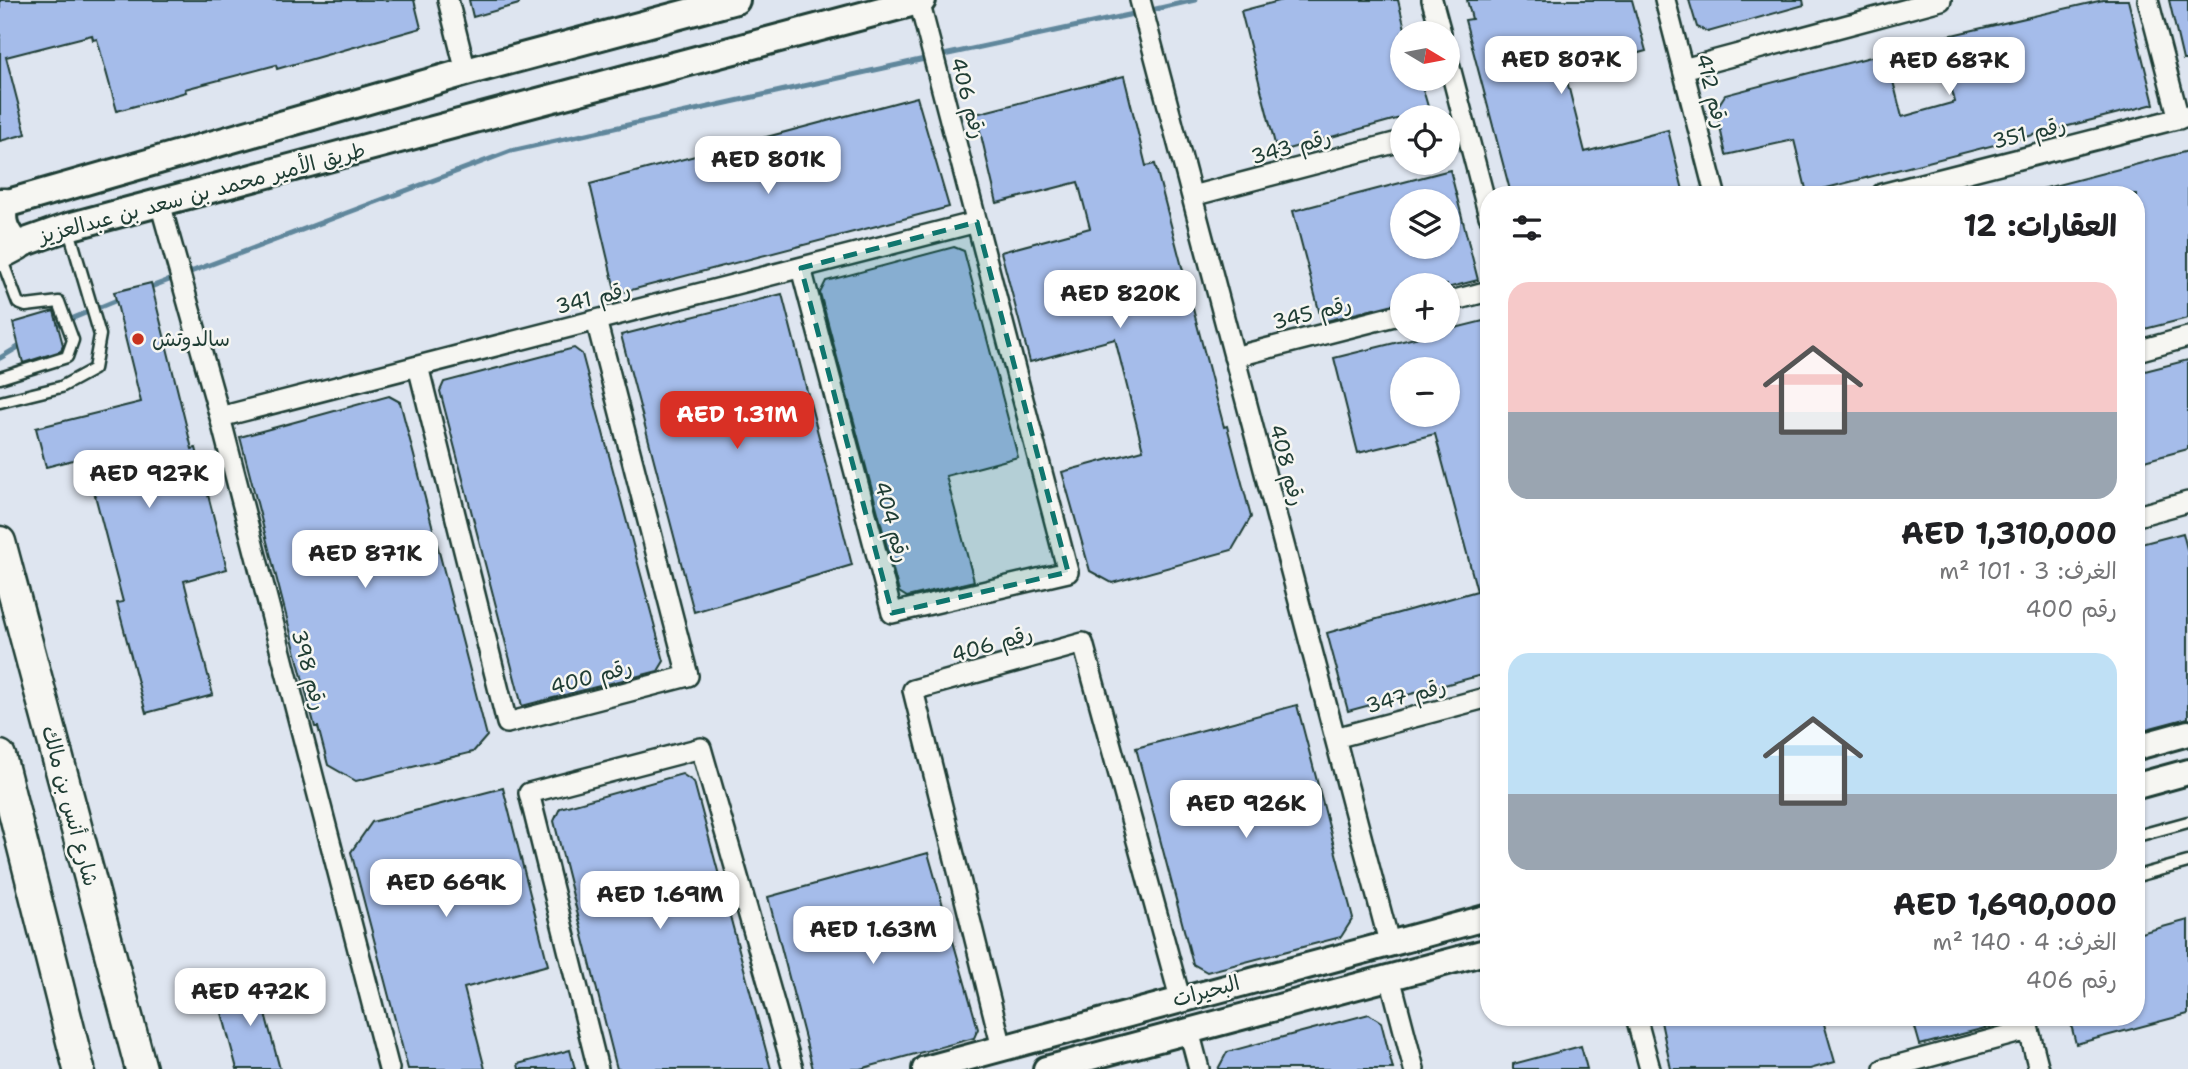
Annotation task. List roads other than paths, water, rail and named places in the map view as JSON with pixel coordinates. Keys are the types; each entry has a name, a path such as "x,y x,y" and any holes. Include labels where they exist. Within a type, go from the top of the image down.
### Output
{"main road":[{"name":"طريق الأمير محمد بن سعد بن عبدالعزيز","path":"736,0 466,72 3,204 6,251 68,227 921,0"},
{"name":"شارع أنس بن مالك","path":"0,542 141,1069"},
{"path":"0,756 79,1069"}],"street":[{"path":"448,0 466,72"},
{"name":"رقم 406","path":"921,0 1068,572"},
{"name":"رقم 408","path":"1140,0 1389,942"},
{"path":"1432,0 1438,21"},
{"name":"رقم 412","path":"1665,0 1713,186"},
{"path":"1683,69 1941,0"},
{"path":"2148,0 2183,118"},
{"name":"رقم 351","path":"1914,186 2183,118"},
{"path":"1460,138 1480,192"},
{"name":"رقم 343","path":"1192,196 1390,144"},
{"name":"رقم 398","path":"160,202 220,417 389,1069"},
{"name":"رقم 341","path":"220,417 977,222"},
{"name":"رقم 404","path":"801,268 892,613 1068,572"},
{"path":"1460,299 1480,293"},
{"name":"رقم 345","path":"1234,357 1390,317"},
{"name":"رقم 400","path":"418,366 507,723 688,676 596,320"},
{"path":"2145,349 2188,337"},
{"path":"2145,514 2188,502"},
{"name":"رقم 406","path":"1002,1048 913,690 1083,643 1180,998"},
{"name":"رقم 347","path":"1335,738 1480,699"},
{"path":"2145,745 2188,733"},
{"path":"598,1069 529,793 701,748 793,1069"},
{"path":"2145,784 2188,772"},
{"name":"البحيرات","path":"925,1069 1180,998 1480,919"},
{"name":"البحيرات","path":"1046,1069 1480,953"},
{"path":"1390,977 1414,1069"},
{"path":"1638,1026 1650,1069"},
{"path":"1884,1069 2018,1026"},
{"path":"2028,1026 2039,1069"},
{"path":"1189,1031 1199,1069"}],"lane":[{"path":"0,402 61,387 94,369 100,335 68,227"},
{"path":"0,378 67,357 73,340 59,302 26,306 18,303 6,251"},
{"path":"2145,834 2188,822"},
{"path":"2145,874 2188,862"}],"waterway":[{"path":"1147,11 1195,0"},
{"path":"939,56 1138,13"},
{"path":"148,288 511,151 929,58"},
{"path":"54,326 122,298"},
{"path":"0,358 25,343"}],"place":[{"name":"سالدوتش","path":"138,339"}]}
